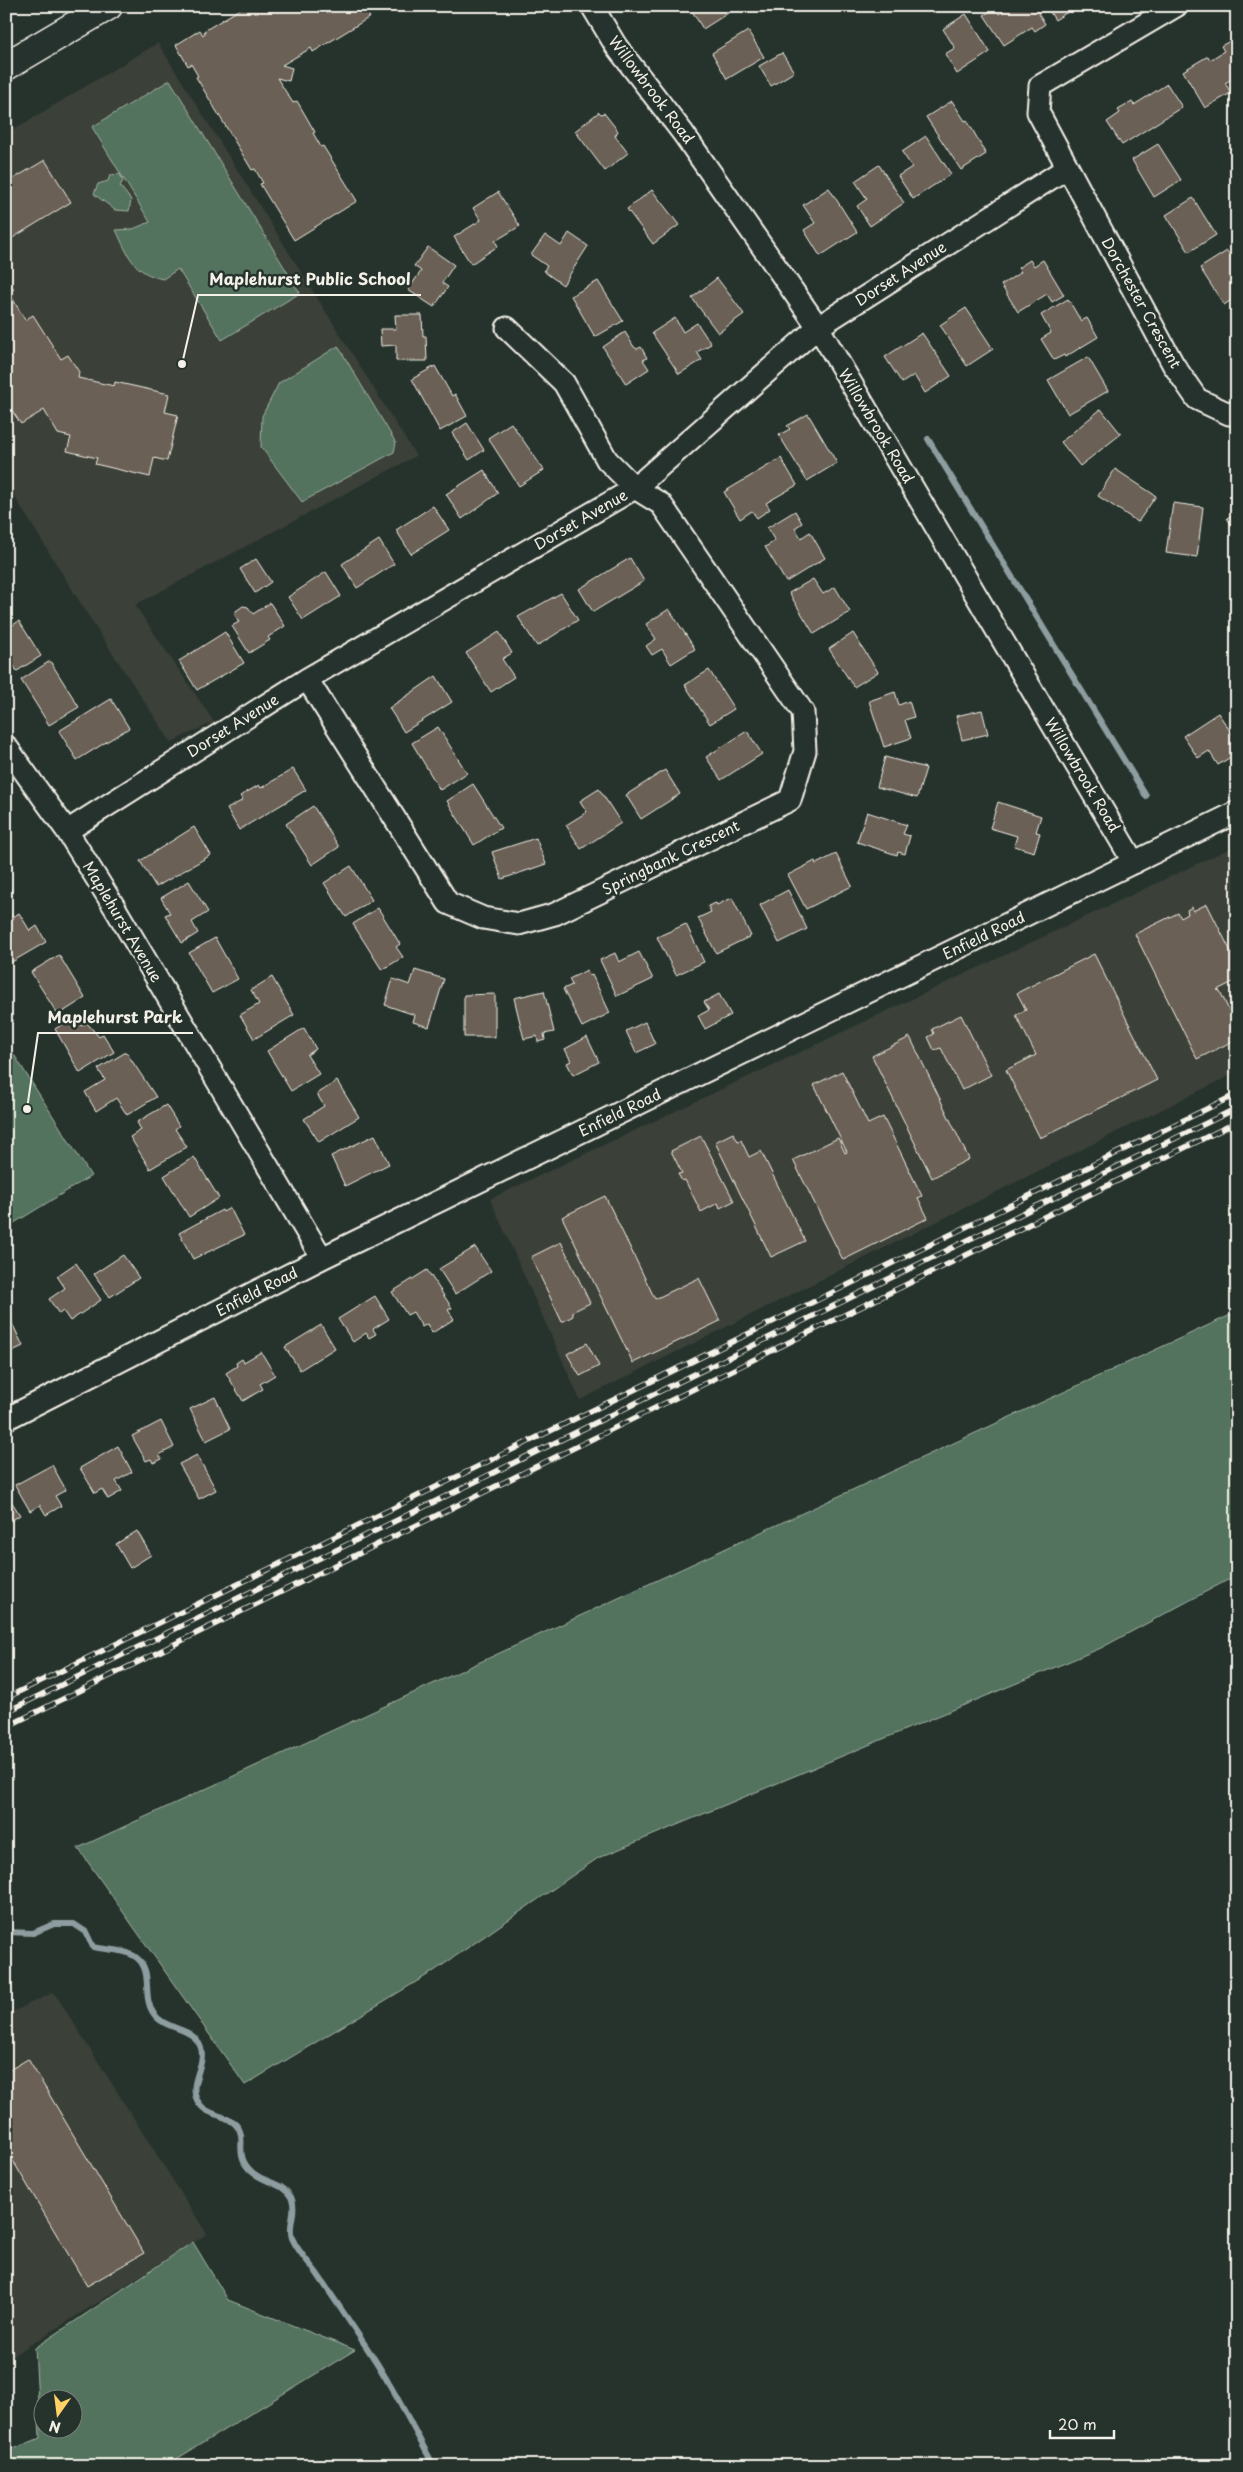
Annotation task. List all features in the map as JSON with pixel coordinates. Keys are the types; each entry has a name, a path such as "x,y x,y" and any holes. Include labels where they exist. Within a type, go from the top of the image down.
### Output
{"main road":[{"path":"6,66 108,6"}],"street":[{"name":"Willowbrook Road","path":"592,6 616,46 683,133 818,327 1134,863"},
{"name":"Dorchester Crescent","path":"1176,6 1040,86 1038,112 1172,364 1197,399 1229,414 1237,412"},
{"name":"Dorset Avenue","path":"67,831 307,679 635,488 818,327 1067,168"},
{"name":"Springbank Crescent","path":"307,679 448,903 483,918 519,924 555,914 790,800 805,751 803,712 661,504 635,488 607,460 564,383 506,328"},
{"name":"Maplehurst Avenue","path":"6,746 67,831 115,908 322,1258"},
{"name":"Enfield Road","path":"6,1419 322,1258 1237,812"}],"shaded area":[{"path":"6,6 24,6 6,17"},
{"path":"158,43 416,456 135,605 214,722 171,742 96,628 6,483 6,134"},
{"path":"1237,845 1237,1072 580,1400 490,1199"},
{"path":"54,1992 207,2234 6,2360 6,2015"}],"green space":[{"path":"170,80 300,293 222,340 178,269 163,279 145,272 128,255 116,230 133,229 150,222 92,127"},
{"path":"120,174 123,181 120,186 131,200 129,211 115,210 94,194 98,184 108,181 110,175"},
{"path":"338,346 396,443 394,452 302,502 261,447 262,416 279,383"},
{"path":"6,1042 91,1176 6,1228"},
{"path":"1237,1312 1237,1575 1101,1648 598,1858 434,1971 245,2085 78,1848"},
{"path":"193,2242 228,2300 355,2350 165,2466 6,2466 6,2452 35,2440 82,2440 82,2390 37,2390 35,2348"}],"building":[{"path":"245,6 363,6 370,17 313,52 311,48 282,65 292,68 289,81 277,78 293,103 297,101 315,132 313,133 321,147 323,146 357,201 294,240 260,184 263,183 255,169 252,170 196,77 198,76 191,64 188,66 176,45 200,30 203,35 204,31"},
{"path":"689,6 739,6 703,29"},
{"path":"1010,6 1034,6 1045,24 1035,31 1032,27 1004,45 984,15 995,8 999,14"},
{"path":"1046,6 1077,6 1055,20"},
{"path":"966,14 990,52 957,74 945,54 955,48 943,29"},
{"path":"748,31 764,57 727,79 712,53"},
{"path":"1235,38 1237,76 1225,83 1231,93 1205,108 1183,71 1208,56 1210,60 1224,51 1221,46"},
{"path":"782,53 794,72 771,86 759,66"},
{"path":"1167,84 1182,107 1122,145 1107,122 1120,113 1118,110 1132,102 1134,105"},
{"path":"952,101 965,121 967,120 986,154 961,170 926,117"},
{"path":"599,112 601,114 604,113 618,131 615,136 628,153 605,171 575,131"},
{"path":"926,136 951,174 913,199 898,176 912,167 902,152"},
{"path":"1158,144 1181,180 1154,197 1132,160"},
{"path":"45,160 71,202 6,242 6,172 13,179"},
{"path":"879,165 904,203 870,226 857,206 867,199 855,181"},
{"path":"829,188 857,232 820,256 804,230 815,223 803,205"},
{"path":"652,190 679,225 653,244 627,209"},
{"path":"498,192 520,226 495,241 498,246 471,264 454,237 481,220 473,208"},
{"path":"1193,198 1216,235 1189,252 1166,215"},
{"path":"569,233 588,246 563,285 546,273 544,270 547,266 531,255 545,235 561,246"},
{"path":"428,247 454,265 442,283 448,287 434,307 408,290 421,271 414,266"},
{"path":"1227,251 1237,266 1237,296 1224,305 1200,268"},
{"path":"1030,260 1034,266 1043,260 1064,295 1052,302 1047,294 1018,312 1001,285 1021,272 1018,268"},
{"path":"717,278 744,314 718,333 692,298"},
{"path":"8,280 14,289 10,294 25,320 33,315 61,359 68,355 79,372 78,378 114,386 115,382 169,394 165,412 178,415 167,461 154,458 150,477 95,464 97,458 67,451 71,437 58,434 44,410 21,424 9,406 6,408 6,282"},
{"path":"598,281 623,321 595,337 571,296"},
{"path":"1068,299 1081,321 1087,318 1098,337 1065,357 1064,355 1054,360 1041,339 1051,333 1041,315"},
{"path":"966,308 993,349 967,366 940,325"},
{"path":"395,315 422,315 423,336 426,336 427,361 396,361 396,345 381,346 380,329 396,329"},
{"path":"675,318 683,332 697,323 711,344 697,352 702,360 679,374 652,333"},
{"path":"625,332 634,347 637,349 641,347 647,358 643,360 649,369 626,384 603,347"},
{"path":"922,333 951,376 925,393 914,375 902,383 885,357"},
{"path":"1088,357 1108,391 1068,414 1048,380"},
{"path":"435,366 452,396 455,394 467,416 440,431 412,379"},
{"path":"1101,409 1121,434 1080,466 1061,442"},
{"path":"808,414 837,463 807,481 779,435 790,429 787,426"},
{"path":"467,423 484,450 469,460 452,433"},
{"path":"511,423 544,470 519,486 488,438"},
{"path":"781,458 797,485 766,503 770,509 757,518 752,511 740,519 724,492"},
{"path":"1115,469 1156,496 1138,522 1098,496"},
{"path":"484,470 498,493 462,519 446,494"},
{"path":"1173,503 1203,507 1197,557 1166,553"},
{"path":"433,506 449,530 411,554 396,530"},
{"path":"795,511 802,523 795,528 801,538 810,532 825,558 786,582 765,547 775,541 767,528"},
{"path":"1237,511 1237,533 1227,518"},
{"path":"379,540 394,564 357,588 342,564"},
{"path":"630,558 644,581 593,612 579,589"},
{"path":"256,559 271,582 255,593 240,569"},
{"path":"326,572 341,596 303,620 288,597"},
{"path":"813,579 823,594 835,587 850,612 814,634 789,593"},
{"path":"561,593 578,620 537,646 518,617"},
{"path":"270,603 285,626 268,637 270,640 249,653 232,626 239,622 235,615 236,611 243,606 248,607 253,614"},
{"path":"669,609 695,649 671,664 662,649 652,655 646,646 656,639 646,624"},
{"path":"7,615 13,625 19,621 41,656 17,671 6,654"},
{"path":"225,632 244,663 197,690 179,661"},
{"path":"499,632 512,653 502,659 514,677 491,692 466,653"},
{"path":"853,633 878,672 854,687 829,649"},
{"path":"50,661 79,707 49,725 21,680"},
{"path":"709,670 734,709 710,724 685,685"},
{"path":"436,676 452,702 404,732 389,708"},
{"path":"895,692 899,705 909,701 914,717 905,720 911,738 884,747 869,701"},
{"path":"111,699 129,728 77,760 59,731"},
{"path":"1237,703 1237,715 1231,706"},
{"path":"982,710 988,734 962,740 956,716"},
{"path":"1218,713 1237,741 1237,753 1218,765 1209,751 1198,758 1183,736"},
{"path":"438,727 467,773 440,790 412,743"},
{"path":"747,731 762,754 721,780 706,757"},
{"path":"885,757 926,768 917,798 877,787"},
{"path":"293,769 306,790 239,830 227,809 243,800 240,796 259,785 261,788"},
{"path":"665,770 680,794 641,819 626,795"},
{"path":"473,784 501,828 474,845 447,801"},
{"path":"599,789 621,823 581,849 566,825 587,812 580,801"},
{"path":"998,802 1041,816 1036,832 1040,833 1034,852 1014,846 1017,836 990,828"},
{"path":"313,806 339,847 312,865 286,824"},
{"path":"867,812 907,825 903,834 910,836 905,854 898,852 897,855 857,842"},
{"path":"194,827 211,855 156,887 140,861"},
{"path":"536,838 546,864 502,879 492,852"},
{"path":"836,854 852,886 806,909 788,875 815,861 816,864"},
{"path":"351,866 372,900 346,917 324,883"},
{"path":"6,880 12,890 6,893"},
{"path":"189,881 208,912 192,922 198,933 182,943 165,915 170,913 161,898"},
{"path":"788,890 807,929 779,943 760,905"},
{"path":"732,898 751,936 716,953 698,918 711,912 708,906 716,903 717,905"},
{"path":"1207,904 1237,964 1237,980 1217,990 1220,991 1237,1028 1237,1039 1197,1059 1135,934 1178,913 1181,918 1188,914 1187,910 1192,907 1193,911"},
{"path":"7,907 13,917 19,913 30,931 37,926 46,942 10,963 6,956"},
{"path":"378,908 400,944 396,947 403,957 382,970 353,924"},
{"path":"686,924 704,962 676,975 657,937"},
{"path":"215,938 238,979 212,993 189,953"},
{"path":"639,952 653,979 617,996 600,960 615,953 619,962"},
{"path":"1094,954 1157,1080 1040,1138 1006,1070 1036,1055 1016,1015 1026,1010 1017,993"},
{"path":"59,955 85,998 58,1015 31,972"},
{"path":"415,970 444,979 429,1027 413,1022 415,1015 385,1005 393,979 410,985"},
{"path":"587,970 589,976 592,975 610,1013 582,1027 563,989 572,985 569,979"},
{"path":"272,977 294,1015 254,1039 240,1015 259,1004 251,990"},
{"path":"544,991 554,1032 544,1034 545,1040 538,1042 537,1036 524,1039 514,998"},
{"path":"495,994 495,1037 464,1037 464,995"},
{"path":"719,994 731,1015 705,1029 698,1016 709,1010 704,1002"},
{"path":"961,1015 991,1075 962,1090 941,1048 934,1050 928,1037 934,1034 932,1029"},
{"path":"76,1016 82,1026 87,1023 99,1037 103,1034 114,1052 80,1073 55,1029"},
{"path":"645,1022 655,1044 636,1053 626,1031"},
{"path":"304,1028 316,1049 307,1055 319,1074 291,1091 267,1051"},
{"path":"587,1037 599,1062 573,1075 567,1063 571,1061 565,1049"},
{"path":"910,1037 969,1159 932,1178 872,1056"},
{"path":"126,1052 156,1097 127,1115 116,1098 96,1111 85,1092 105,1080 98,1069"},
{"path":"842,1071 868,1124 883,1117 922,1196 918,1198 928,1218 843,1260 793,1160 838,1138 845,1153 847,1152 814,1085"},
{"path":"337,1081 359,1117 319,1142 304,1119 324,1106 317,1094"},
{"path":"166,1105 179,1126 175,1129 187,1147 150,1169 130,1137 141,1130 137,1122"},
{"path":"733,1133 738,1141 741,1140 749,1157 761,1151 805,1241 771,1257 715,1142"},
{"path":"375,1135 389,1164 345,1186 331,1156"},
{"path":"701,1136 734,1201 720,1208 718,1203 701,1212 685,1180 682,1181 678,1174 682,1173 671,1151"},
{"path":"194,1157 219,1198 189,1217 164,1176"},
{"path":"605,1196 655,1299 699,1278 720,1321 633,1363 562,1217"},
{"path":"230,1208 244,1235 193,1259 179,1233 222,1210 223,1212"},
{"path":"561,1242 590,1303 572,1312 573,1316 562,1322 531,1257"},
{"path":"475,1247 491,1271 455,1294 439,1269"},
{"path":"123,1255 139,1278 110,1297 94,1274"},
{"path":"76,1263 101,1300 70,1321 63,1311 59,1314 49,1299 65,1288 57,1276"},
{"path":"427,1270 452,1308 448,1310 454,1319 432,1333 427,1324 422,1327 413,1312 407,1315 392,1292"},
{"path":"375,1296 389,1319 373,1329 376,1334 369,1338 366,1333 353,1342 338,1319"},
{"path":"10,1319 23,1346 6,1354 6,1321"},
{"path":"321,1325 335,1348 300,1370 285,1347"},
{"path":"587,1343 599,1366 580,1376 567,1354"},
{"path":"261,1352 275,1375 260,1384 263,1389 243,1401 226,1373 237,1366 236,1363 242,1359 244,1362"},
{"path":"215,1397 230,1429 206,1441 190,1409"},
{"path":"161,1421 174,1447 159,1455 162,1459 153,1463 151,1459 146,1461 132,1436"},
{"path":"118,1446 132,1472 116,1481 122,1491 108,1499 102,1489 95,1493 80,1468"},
{"path":"197,1455 216,1490 199,1499 179,1464"},
{"path":"52,1465 66,1490 55,1496 61,1506 46,1515 40,1505 30,1511 15,1485"},
{"path":"6,1493 20,1515 6,1524"},
{"path":"137,1531 151,1555 130,1568 116,1544"},
{"path":"28,2059 144,2253 87,2286 6,2149 6,2072"}],"waterway":[{"path":"928,439 1146,796"},
{"path":"6,1932 33,1933 54,1924 74,1924 86,1932 93,1947 116,1950 133,1955 142,1964 145,1970 148,2000 154,2014 165,2023 192,2036 201,2048 202,2055 195,2087 197,2100 206,2110 230,2120 239,2129 243,2159 251,2171 282,2188 291,2197 293,2202 291,2233 294,2242 381,2370 434,2466"}],"railway":[{"path":"6,1698 1237,1094"},
{"path":"6,1712 1237,1108"},
{"path":"6,1727 1237,1122"}],"place":[{"name":"Maplehurst Public School","path":"182,364"},
{"name":"Maplehurst Park","path":"27,1109"}]}
